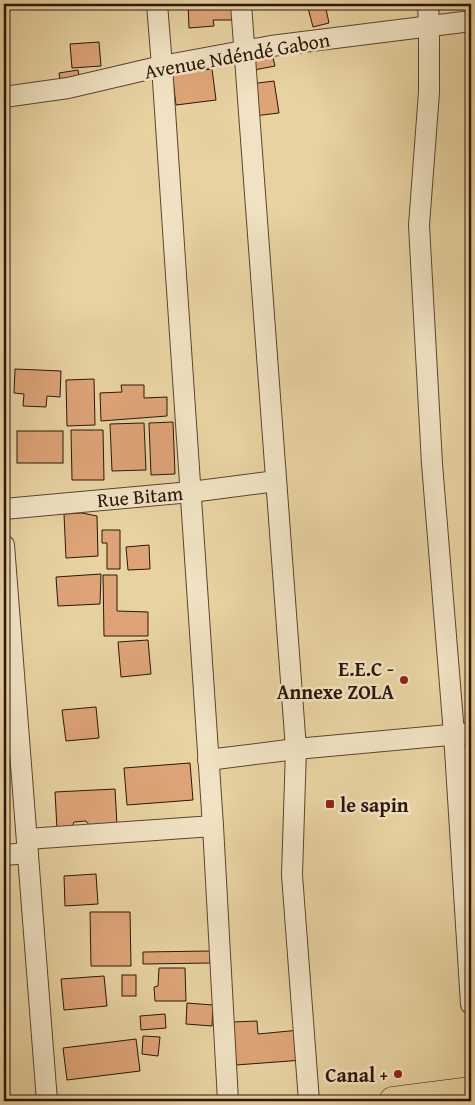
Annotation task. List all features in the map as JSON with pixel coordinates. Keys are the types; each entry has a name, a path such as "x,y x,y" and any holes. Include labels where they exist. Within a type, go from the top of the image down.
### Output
{"highway":[{"path":"393,1101 425,1099 471,1091"}],"street":[{"path":"157,4 213,826 228,1101"},
{"path":"241,4 296,749 292,875 309,1101"},
{"path":"428,4 429,92 418,225 432,464 462,734 471,1004"},
{"name":"Avenue Ndéndé Gabon","path":"4,97 68,88 162,66 244,50 471,21"},
{"name":"Rue Bitam","path":"4,509 191,492 276,481"},
{"path":"4,545 47,1101"},
{"path":"208,760 296,749 462,734"},
{"path":"4,855 27,846 213,826"}],"building":[{"path":"188,4 231,4 232,20 213,20 214,26 189,28"},
{"path":"307,4 325,4 329,23 313,27"},
{"path":"99,42 101,66 72,68 70,44"},
{"path":"272,54 275,66 254,70 251,58"},
{"path":"212,69 216,100 176,105 172,73"},
{"path":"78,70 80,84 61,86 59,73"},
{"path":"274,81 279,113 254,116 250,84"},
{"path":"15,369 61,371 60,397 47,396 46,407 23,406 24,394 14,393"},
{"path":"94,379 95,425 67,426 66,380"},
{"path":"121,385 144,385 144,398 167,397 167,416 101,421 100,393 122,392"},
{"path":"173,422 175,474 151,475 149,423"},
{"path":"144,423 146,470 112,471 110,424"},
{"path":"71,430 103,430 104,480 72,480"},
{"path":"17,431 63,431 63,463 17,463"},
{"path":"82,513 97,516 98,556 66,558 64,514"},
{"path":"102,530 120,530 120,569 107,569 107,543 102,543"},
{"path":"149,545 150,569 128,570 126,547"},
{"path":"101,574 100,604 58,606 56,577"},
{"path":"103,575 117,575 117,611 148,612 148,636 104,636"},
{"path":"148,640 151,674 121,677 118,642"},
{"path":"96,707 99,738 66,741 62,710"},
{"path":"190,763 193,800 127,805 124,768"},
{"path":"115,789 117,825 89,825 86,821 74,822 72,827 57,829 55,792"},
{"path":"96,874 98,904 65,906 64,876"},
{"path":"90,912 130,912 131,966 91,966"},
{"path":"210,951 210,963 143,964 143,952"},
{"path":"159,968 185,968 186,1001 155,1001 154,987 158,986"},
{"path":"122,975 136,975 136,996 122,996"},
{"path":"104,976 107,1006 64,1010 61,979"},
{"path":"187,1003 213,1005 212,1026 186,1024"},
{"path":"165,1014 166,1028 141,1030 140,1016"},
{"path":"257,1021 258,1034 300,1030 303,1060 236,1065 233,1022"},
{"path":"143,1036 160,1037 158,1056 142,1054"},
{"path":"136,1039 140,1071 67,1080 63,1048"}],"place":[{"name":"E.E.C - Annexe ZOLA","path":"404,680"},
{"name":"le sapin","path":"330,804"},
{"name":"Canal +","path":"398,1074"}]}
